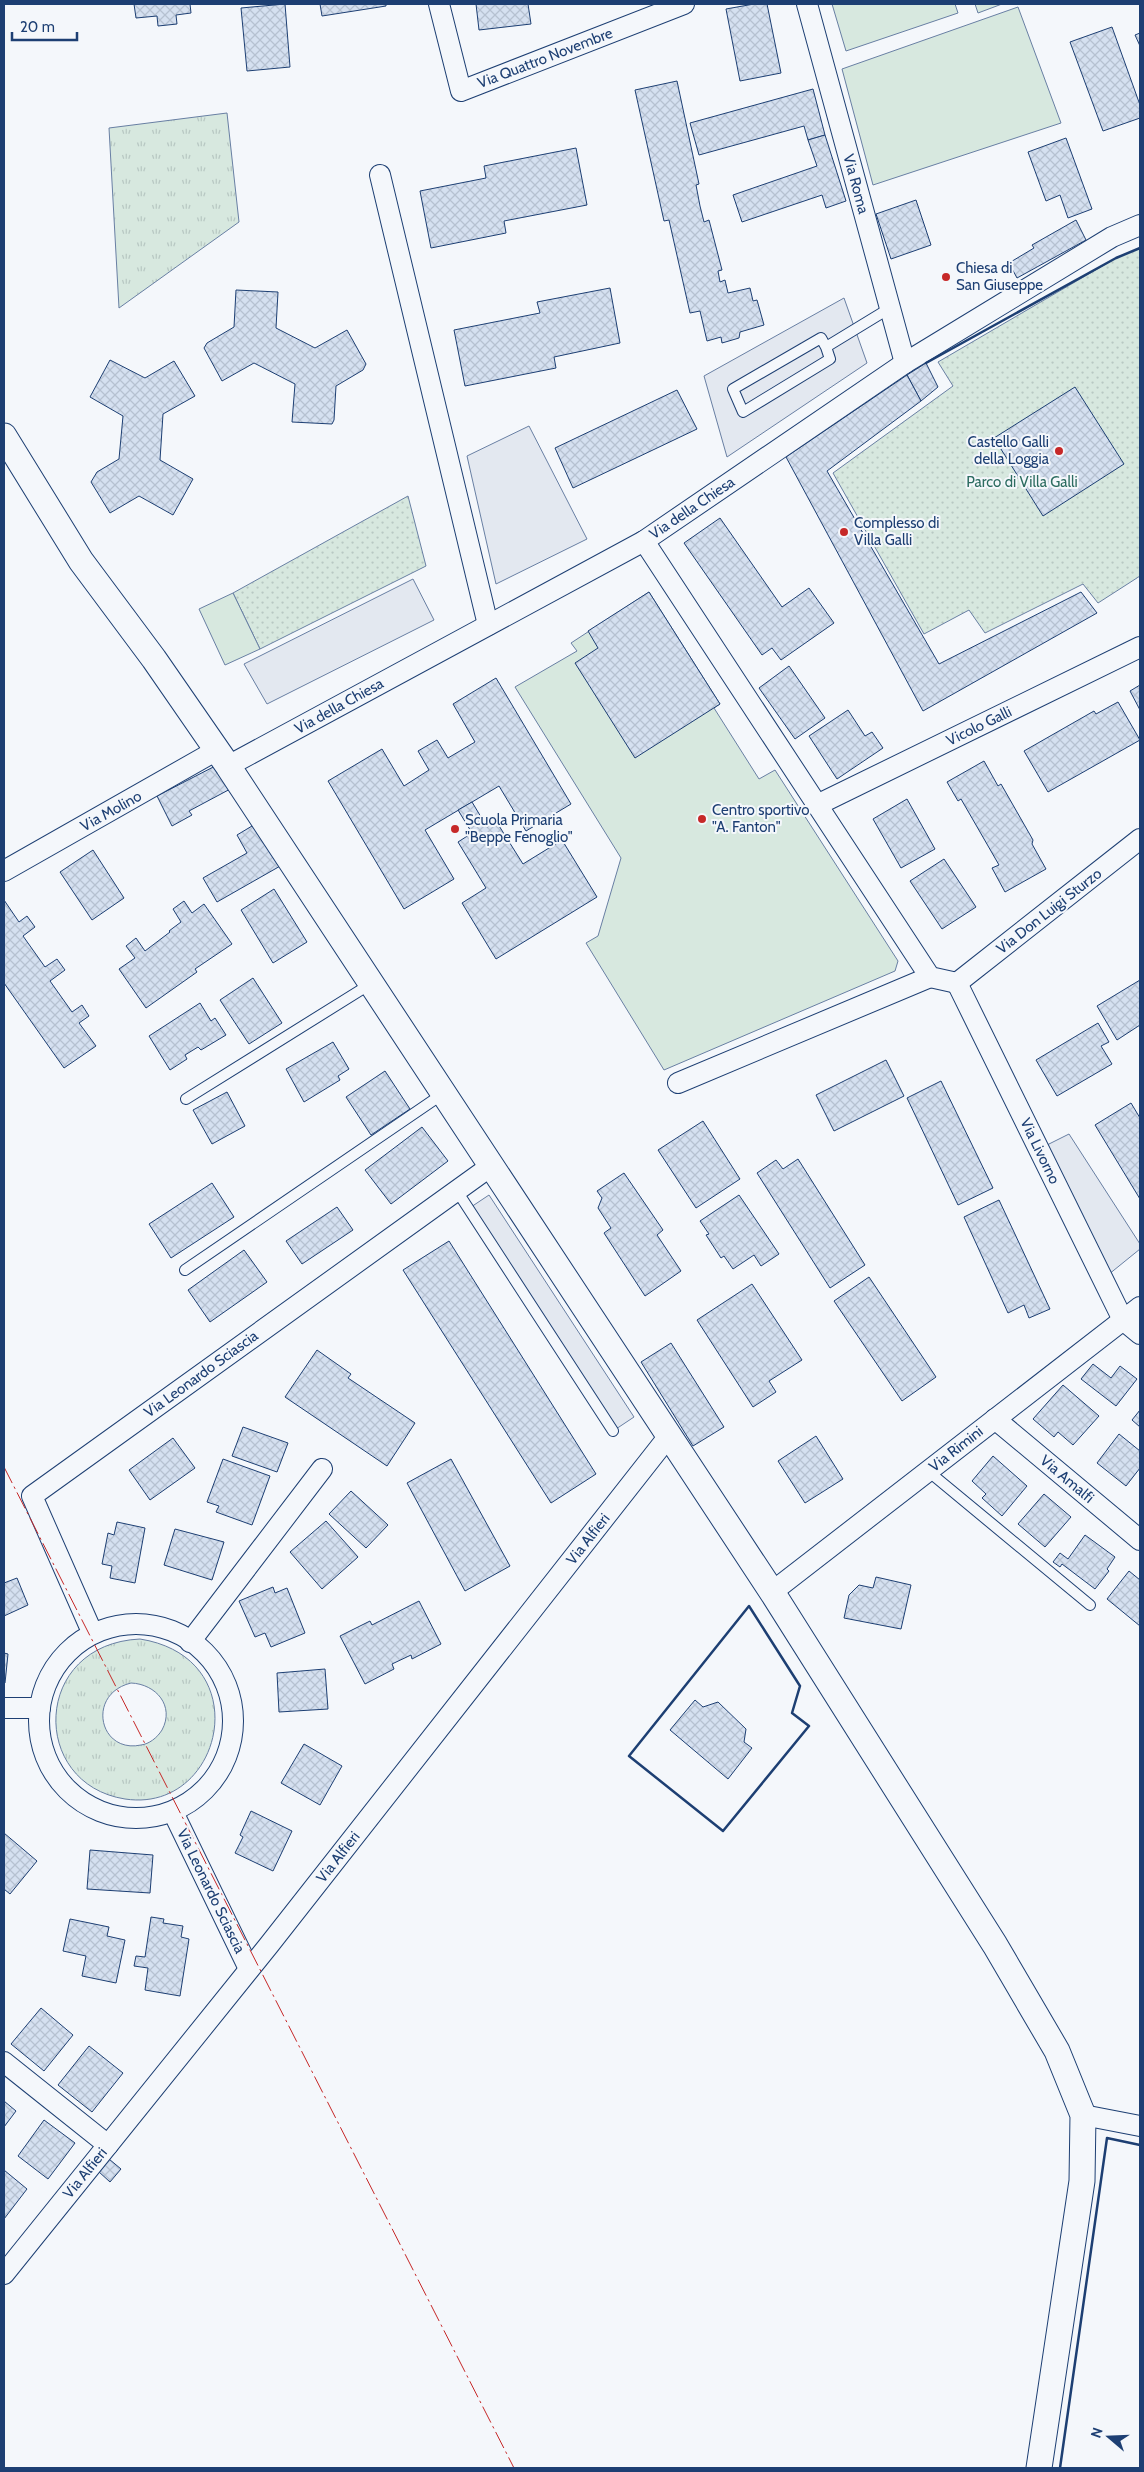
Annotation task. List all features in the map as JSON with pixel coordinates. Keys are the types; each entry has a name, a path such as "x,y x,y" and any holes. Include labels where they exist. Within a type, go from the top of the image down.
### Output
{"street":[{"name":"Via Quattro Novembre","path":"439,4 461,91 684,4"},
{"name":"Via Roma","path":"807,4 905,364"},
{"path":"380,175 488,625"},
{"name":"Via della Chiesa","path":"223,758 488,625 644,541 905,364 1112,237 1140,225"},
{"path":"4,436 81,561 154,659 223,758 668,1437 772,1592 995,1946 1057,2051 1083,2115 1082,2181 1039,2468"},
{"path":"644,541 930,978"},
{"name":"Vicolo Galli","path":"817,805 1140,647"},
{"name":"Via Molino","path":"4,871 223,758"},
{"name":"Via Don Luigi Sturzo","path":"958,983 1140,839"},
{"path":"678,1083 930,978 958,983"},
{"name":"Via Livorno","path":"958,983 1123,1320"},
{"name":"Via Leonardo Sciascia","path":"92,1632 32,1496 491,1166"},
{"name":"Via Rimini","path":"772,1592 1140,1307"},
{"path":"1123,1320 1140,1334"},
{"name":"Via Amalfi","path":"995,1419 1140,1540"},
{"name":"Via Alfieri","path":"7,2263 108,2145 249,1969 668,1437"},
{"path":"190,1642 322,1470"},
{"name":"Via Leonardo Sciascia","path":"144,1624 175,1632 190,1642 202,1650 222,1676 232,1706 232,1739 221,1769 201,1795 173,1812 145,1819 125,1818 116,1817 88,1807 65,1789 49,1765 40,1737 40,1708 47,1682 62,1659 92,1632 144,1624"},
{"path":"4,1708 40,1708"},
{"name":"Via Leonardo Sciascia","path":"173,1812 249,1969"},
{"path":"4,2062 108,2145"},
{"path":"1083,2115 1140,2126"}],"lane":[{"path":"826,347 890,308"},
{"path":"821,338 826,347 830,359 743,412 733,389 821,338"},
{"path":"186,1099 372,983"},
{"path":"186,1270 444,1093"},
{"path":"457,1191 613,1431"},
{"path":"928,1471 1090,1605"}],"green space":[{"path":"832,4 955,4 958,13 846,51"},
{"path":"975,4 1002,4 978,13"},
{"path":"1018,7 1061,123 873,185 842,69"},
{"path":"227,113 239,222 119,308 109,128"},
{"name":"Parco di Villa Galli","path":"1140,248 1140,576 1098,603 1083,584 985,633 969,610 924,634 833,473 953,386 938,362 1116,258"},
{"path":"408,496 426,566 260,649 233,593"},
{"name":"Centro sportivo \"A. Fanton\"","path":"649,592 720,704 714,708 759,779 775,770 898,961 895,971 664,1070 586,943 598,936 621,858 515,687 577,651 571,643"},
{"path":"233,593 260,649 225,665 199,609"},
{"path":"140,1639 178,1652 202,1674 213,1702 214,1732 204,1760 185,1783 159,1797 125,1799 94,1788 72,1768 59,1743 56,1715 62,1688 79,1664 104,1647","holes":["131,1683 148,1687 161,1698 166,1713 165,1721 160,1733 150,1742 141,1745 127,1745 115,1741 108,1732 103,1722 103,1710 108,1699 117,1689"]}],"shaded area":[{"path":"844,298 867,363 727,457 704,376"},
{"path":"529,426 587,539 496,584 467,456"},
{"path":"413,579 434,620 267,704 244,664"},
{"path":"1069,1134 1140,1244 1140,1249 1103,1279 1039,1149"},
{"path":"489,1195 634,1417 613,1431 468,1209"}],"building":[{"path":"134,4 190,4 191,13 176,15 177,24 158,26 157,16 136,18"},
{"path":"285,4 290,67 247,71 241,8"},
{"path":"320,4 386,4 386,6 322,16"},
{"path":"476,4 528,4 531,24 479,30"},
{"path":"754,4 767,4 781,73 740,81 726,9"},
{"path":"1112,27 1140,105 1140,118 1103,131 1070,42"},
{"path":"1140,33 1140,46 1135,35"},
{"path":"677,81 699,184 696,185 700,206 704,222 709,220 722,270 718,271 720,282 725,280 728,293 750,288 753,301 757,300 764,325 740,332 739,338 722,343 721,337 707,341 700,311 690,313 669,220 664,221 635,90"},
{"path":"813,89 825,135 808,140 804,126 699,155 690,123"},
{"path":"825,135 846,201 826,208 822,195 742,222 733,195 817,166 808,140"},
{"path":"1066,138 1092,209 1068,218 1060,195 1046,201 1028,152"},
{"path":"576,148 587,205 504,221 506,233 431,248 420,191 486,178 484,166"},
{"path":"916,200 931,245 891,259 876,214"},
{"path":"1076,220 1086,240 1017,278 1009,263 1034,248 1032,245"},
{"path":"610,288 620,343 554,357 556,368 465,386 454,330 540,313 537,302"},
{"path":"236,290 278,292 276,328 315,348 347,330 366,364 363,370 336,386 334,420 332,424 292,422 295,384 254,363 222,381 204,348 207,343 234,327"},
{"path":"110,360 145,378 174,361 195,396 163,414 160,460 193,479 173,515 139,496 110,513 91,482 97,472 119,459 123,416 90,397"},
{"path":"926,363 938,387 921,401 907,375"},
{"name":"Complesso di Villa Galli","path":"907,375 921,401 827,471 939,664 1081,592 1097,613 923,711 786,457"},
{"name":"Castello Galli della Loggia","path":"1075,387 1124,464 1043,516 994,438"},
{"path":"677,390 697,429 573,488 555,448"},
{"path":"720,518 782,607 809,588 834,623 781,660 772,648 762,655 684,543"},
{"path":"649,592 720,704 635,758 575,663 598,648 588,631"},
{"path":"789,666 825,718 795,739 759,688"},
{"path":"496,678 571,804 526,831 499,786 425,830 454,879 404,909 328,781 382,749 404,786 429,770 418,751 437,740 448,758 475,742 453,704"},
{"path":"1140,685 1140,710 1130,691"},
{"path":"1118,702 1140,740 1048,792 1024,751 1094,711 1096,714"},
{"path":"848,710 865,736 872,732 883,748 837,779 809,736"},
{"path":"984,761 998,786 1001,784 1033,840 1032,844 1046,869 1005,892 992,868 999,865 961,799 958,801 947,782"},
{"path":"221,763 234,787 189,811 192,815 172,826 157,796"},
{"path":"907,799 935,849 901,868 873,819"},
{"path":"472,802 487,827 496,821 523,864 562,840 597,897 496,959 462,903 486,888 458,842 472,833 458,810"},
{"path":"257,823 282,865 217,902 203,878 247,853 237,835"},
{"path":"93,850 124,898 92,920 60,872"},
{"path":"944,859 976,907 942,929 910,881"},
{"path":"274,889 307,942 273,963 241,910"},
{"path":"4,900 19,922 27,916 35,927 23,936 45,967 57,959 65,970 50,981 72,1012 82,1005 89,1016 79,1023 96,1046 64,1068 4,983"},
{"path":"184,901 192,913 204,904 232,944 195,969 197,972 146,1008 119,969 135,958 126,946 136,938 145,951 170,932 181,922 173,909"},
{"path":"253,978 282,1023 249,1044 220,1000"},
{"path":"1140,980 1140,1025 1117,1040 1097,1006"},
{"path":"200,1003 211,1021 215,1018 226,1035 201,1050 198,1047 185,1055 187,1059 170,1070 149,1036"},
{"path":"1098,1023 1109,1042 1101,1046 1112,1064 1057,1096 1036,1060"},
{"path":"333,1042 349,1069 338,1076 340,1080 304,1102 286,1069"},
{"path":"886,1060 904,1096 834,1131 816,1095"},
{"path":"385,1071 410,1109 371,1135 346,1097"},
{"path":"941,1081 993,1188 958,1205 907,1098"},
{"path":"227,1092 245,1126 212,1144 193,1110"},
{"path":"1131,1103 1140,1118 1140,1199 1095,1125"},
{"path":"703,1121 740,1179 696,1208 658,1150"},
{"path":"422,1127 448,1161 391,1204 365,1170"},
{"path":"798,1159 865,1265 830,1288 757,1173 776,1160 783,1169"},
{"path":"624,1173 663,1230 657,1235 681,1271 645,1296 604,1233 611,1228 598,1208 602,1198 597,1191"},
{"path":"212,1183 234,1217 171,1258 149,1224"},
{"path":"739,1195 779,1254 761,1266 754,1255 733,1269 724,1256 721,1258 706,1235 709,1234 700,1221"},
{"path":"999,1200 1050,1309 1029,1318 1024,1305 1008,1313 964,1217"},
{"path":"337,1207 353,1230 302,1264 286,1241"},
{"path":"449,1241 596,1474 551,1503 403,1270"},
{"path":"244,1250 267,1282 210,1322 188,1290"},
{"path":"869,1277 936,1377 902,1401 834,1301"},
{"path":"752,1284 802,1360 769,1381 776,1392 753,1407 697,1320"},
{"path":"671,1343 724,1427 693,1446 641,1362"},
{"path":"317,1350 351,1374 348,1378 415,1423 387,1466 285,1397"},
{"path":"1093,1364 1111,1378 1120,1366 1137,1379 1116,1406 1081,1379"},
{"path":"1063,1385 1099,1416 1073,1445 1058,1432 1054,1437 1033,1419"},
{"path":"1140,1410 1140,1427 1132,1420"},
{"path":"243,1427 288,1443 277,1472 232,1456"},
{"path":"1119,1434 1140,1451 1140,1468 1126,1486 1097,1463"},
{"path":"816,1436 843,1479 805,1503 778,1461"},
{"path":"173,1438 195,1468 150,1500 129,1470"},
{"path":"993,1456 1027,1486 1002,1516 982,1498 986,1494 972,1481"},
{"path":"223,1459 270,1476 252,1525 216,1512 219,1506 207,1502"},
{"path":"451,1459 510,1566 465,1591 407,1483"},
{"path":"351,1491 388,1525 366,1548 329,1514"},
{"path":"1044,1494 1071,1517 1045,1547 1018,1524"},
{"path":"326,1521 358,1557 322,1589 290,1552"},
{"path":"117,1522 145,1528 135,1583 110,1578 112,1566 102,1564 108,1533 114,1535"},
{"path":"175,1529 224,1542 212,1580 164,1565"},
{"path":"1085,1535 1115,1557 1107,1569 1109,1571 1095,1589 1062,1564 1060,1567 1053,1562 1060,1553 1068,1559"},
{"path":"1129,1571 1140,1580 1140,1626 1107,1599"},
{"path":"876,1577 911,1585 901,1629 844,1618 849,1595 859,1585 873,1588"},
{"path":"17,1578 28,1605 4,1616 4,1583"},
{"path":"273,1587 275,1593 287,1588 305,1633 271,1647 265,1633 255,1637 239,1601"},
{"path":"419,1601 441,1644 412,1659 411,1655 392,1664 394,1669 365,1684 340,1636 370,1621 372,1625"},
{"path":"4,1653 8,1654 5,1683 4,1683"},
{"path":"325,1669 328,1709 279,1712 277,1673"},
{"path":"695,1700 703,1707 718,1702 746,1729 744,1742 752,1748 728,1779 670,1730"},
{"path":"304,1744 342,1766 320,1805 281,1783"},
{"path":"251,1811 292,1831 273,1871 235,1853 243,1837 240,1835"},
{"path":"4,1833 37,1861 10,1894 4,1889"},
{"path":"90,1850 153,1855 150,1893 87,1889"},
{"path":"151,1917 164,1919 163,1923 183,1926 181,1937 189,1939 180,1996 145,1990 148,1968 134,1966 136,1956 145,1957"},
{"path":"70,1919 109,1927 107,1936 125,1940 116,1983 82,1976 86,1956 63,1951"},
{"path":"41,2008 73,2035 44,2071 11,2044"},
{"path":"89,2046 123,2073 92,2112 58,2085"},
{"path":"4,2101 16,2111 4,2127"},
{"path":"44,2120 75,2143 48,2179 18,2156"},
{"path":"109,2159 121,2169 110,2182 98,2171"},
{"path":"4,2170 27,2189 4,2219"}],"wall":[{"path":"926,363 1116,258 1140,248"},
{"path":"749,1606 800,1686 792,1713 809,1726 723,1831 629,1756 749,1606"},
{"path":"1060,2468 1107,2138 1140,2145"}],"power":[{"path":"4,1467 514,2468"}],"place":[{"name":"Chiesa di San Giuseppe","path":"946,277"},
{"name":"Castello Galli della Loggia","path":"1059,451"},
{"name":"Complesso di Villa Galli","path":"844,532"},
{"name":"Centro sportivo \"A. Fanton\"","path":"702,819"},
{"name":"Scuola Primaria \"Beppe Fenoglio\"","path":"455,829"}]}
